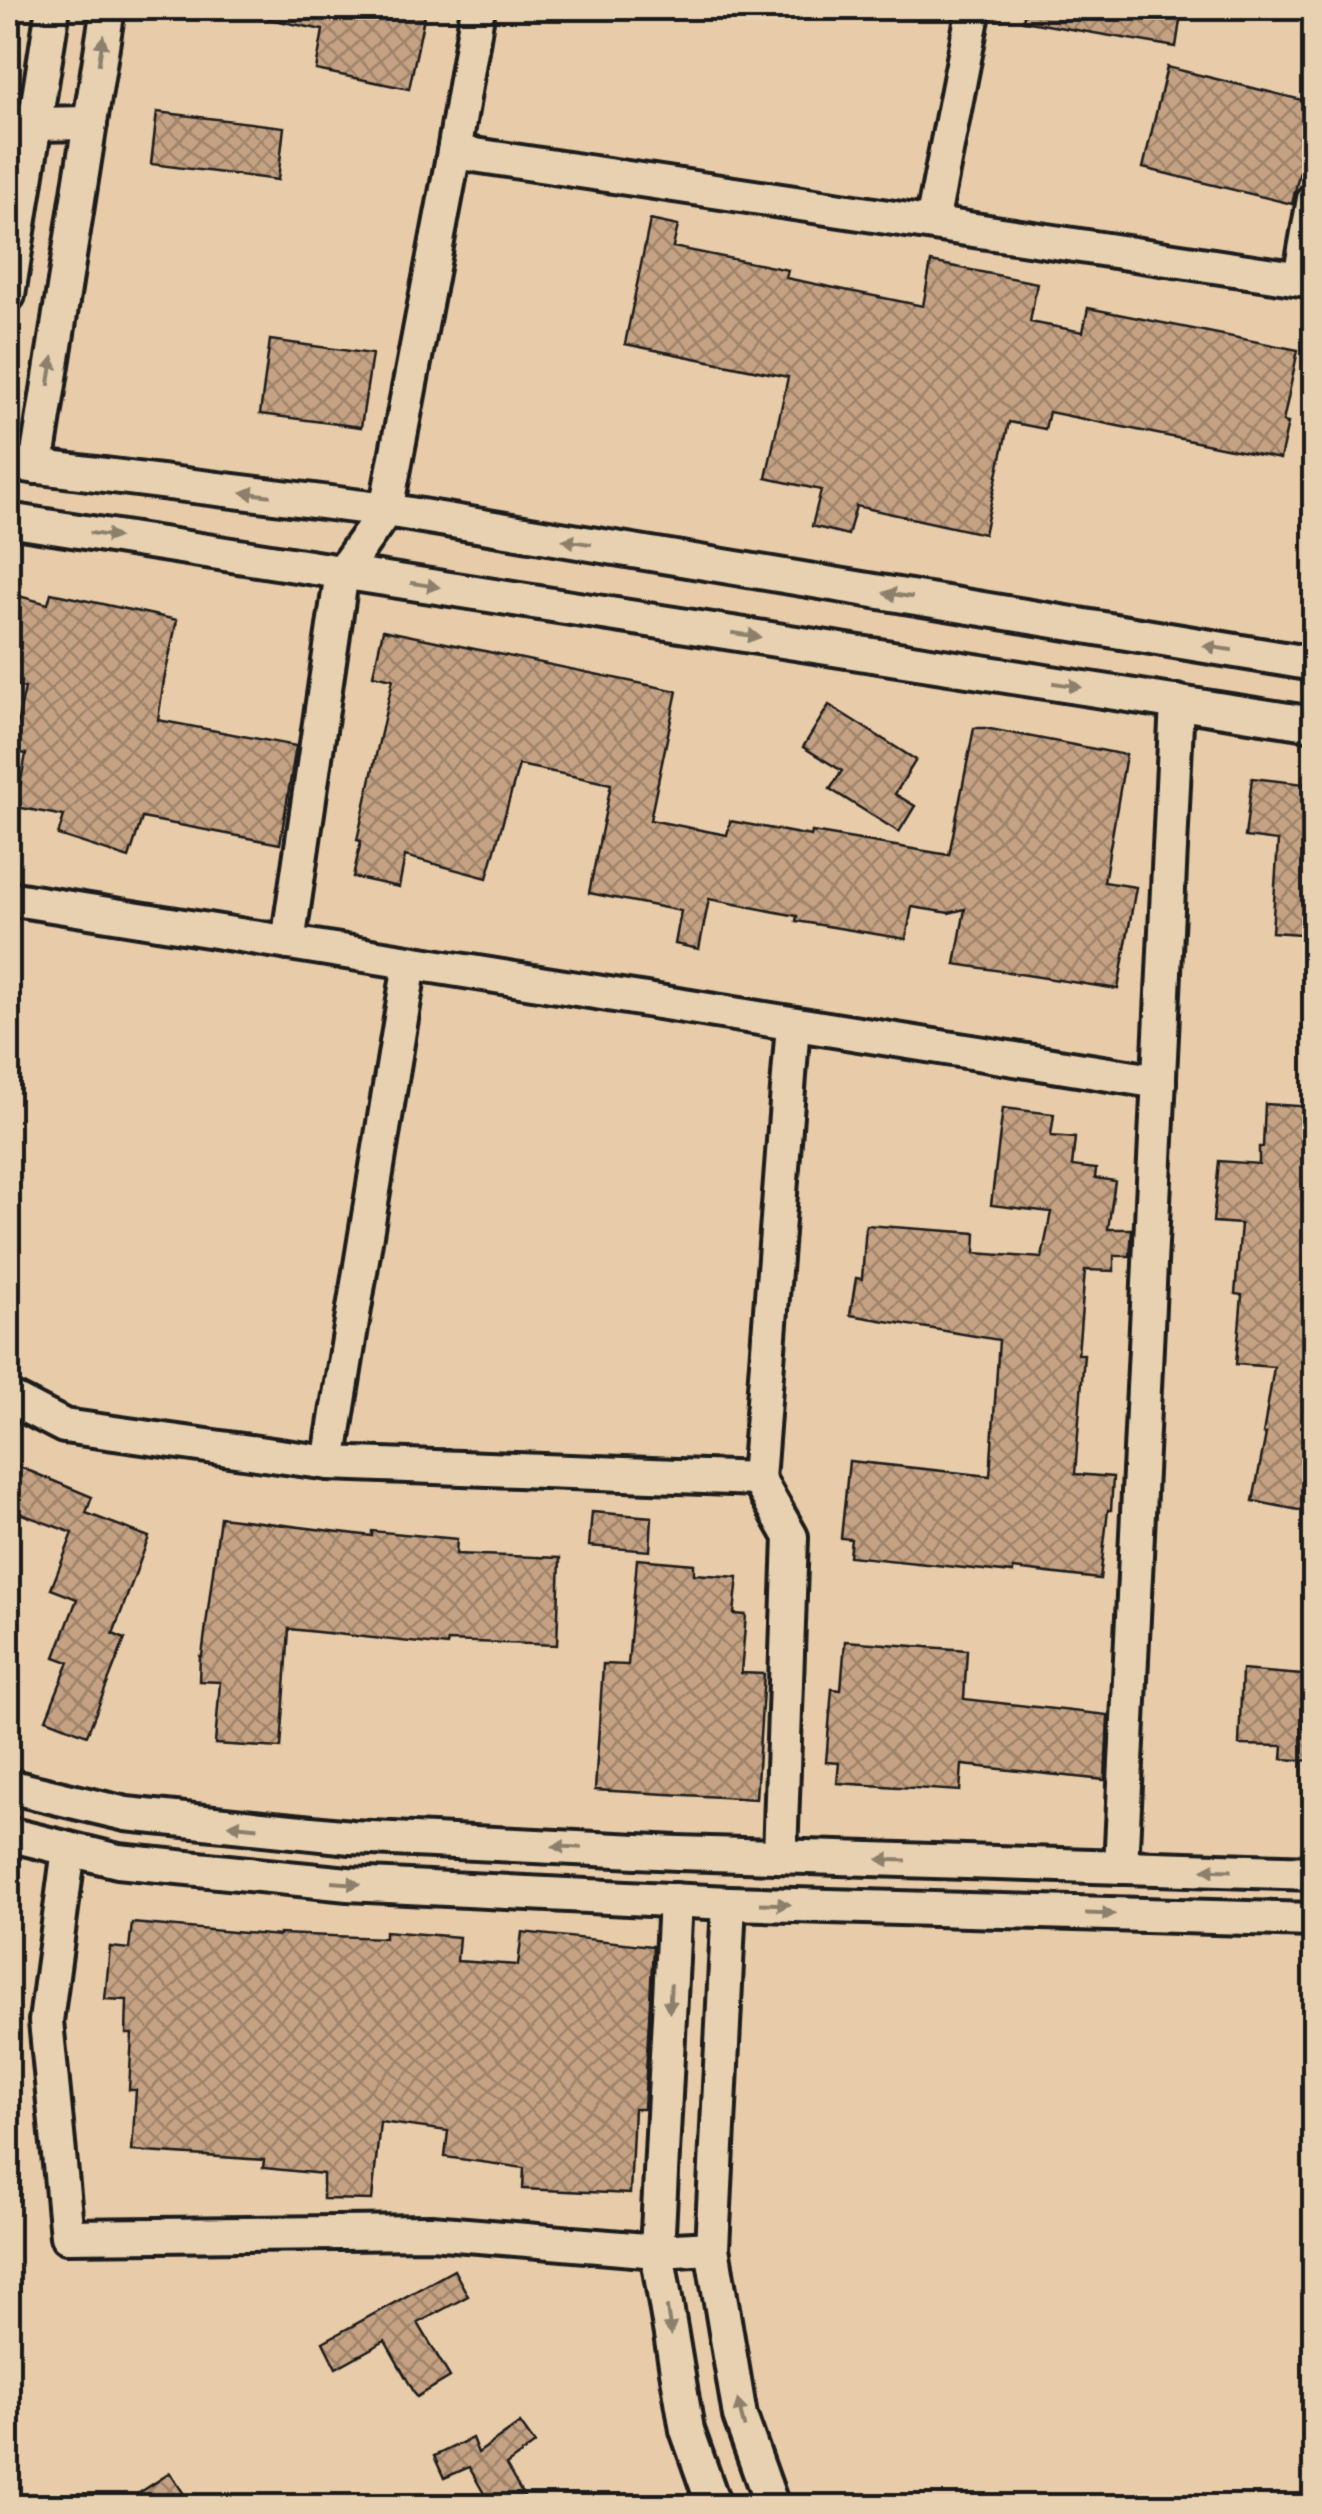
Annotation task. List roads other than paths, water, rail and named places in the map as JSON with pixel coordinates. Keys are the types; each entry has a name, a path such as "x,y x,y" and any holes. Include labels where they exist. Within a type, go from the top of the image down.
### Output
{"street":[{"path":"8,295 21,121 53,8"},
{"path":"108,8 90,123 22,465 386,510 1314,664"},
{"path":"288,943 342,572 386,510 478,8"},
{"path":"932,223 974,8"},
{"path":"21,121 90,123"},
{"path":"454,152 1307,279 1314,199"},
{"path":"8,520 1314,724"},
{"path":"1121,1867 1177,702"},
{"path":"8,898 1159,1082"},
{"path":"329,1463 410,963"},
{"path":"780,1856 791,1537 758,1479 793,1024"},
{"path":"8,1397 64,1426 329,1463 758,1479"},
{"path":"8,1786 126,1814 352,1837 1314,1873"},
{"path":"8,1834 118,1861 348,1884 729,1903 1314,1920"},
{"path":"68,1850 46,2021 68,2236 430,2232 657,2252 712,2248"},
{"path":"675,1900 657,2252 687,2430 714,2506"},
{"path":"729,1903 712,2248 740,2416 772,2506"}]}
